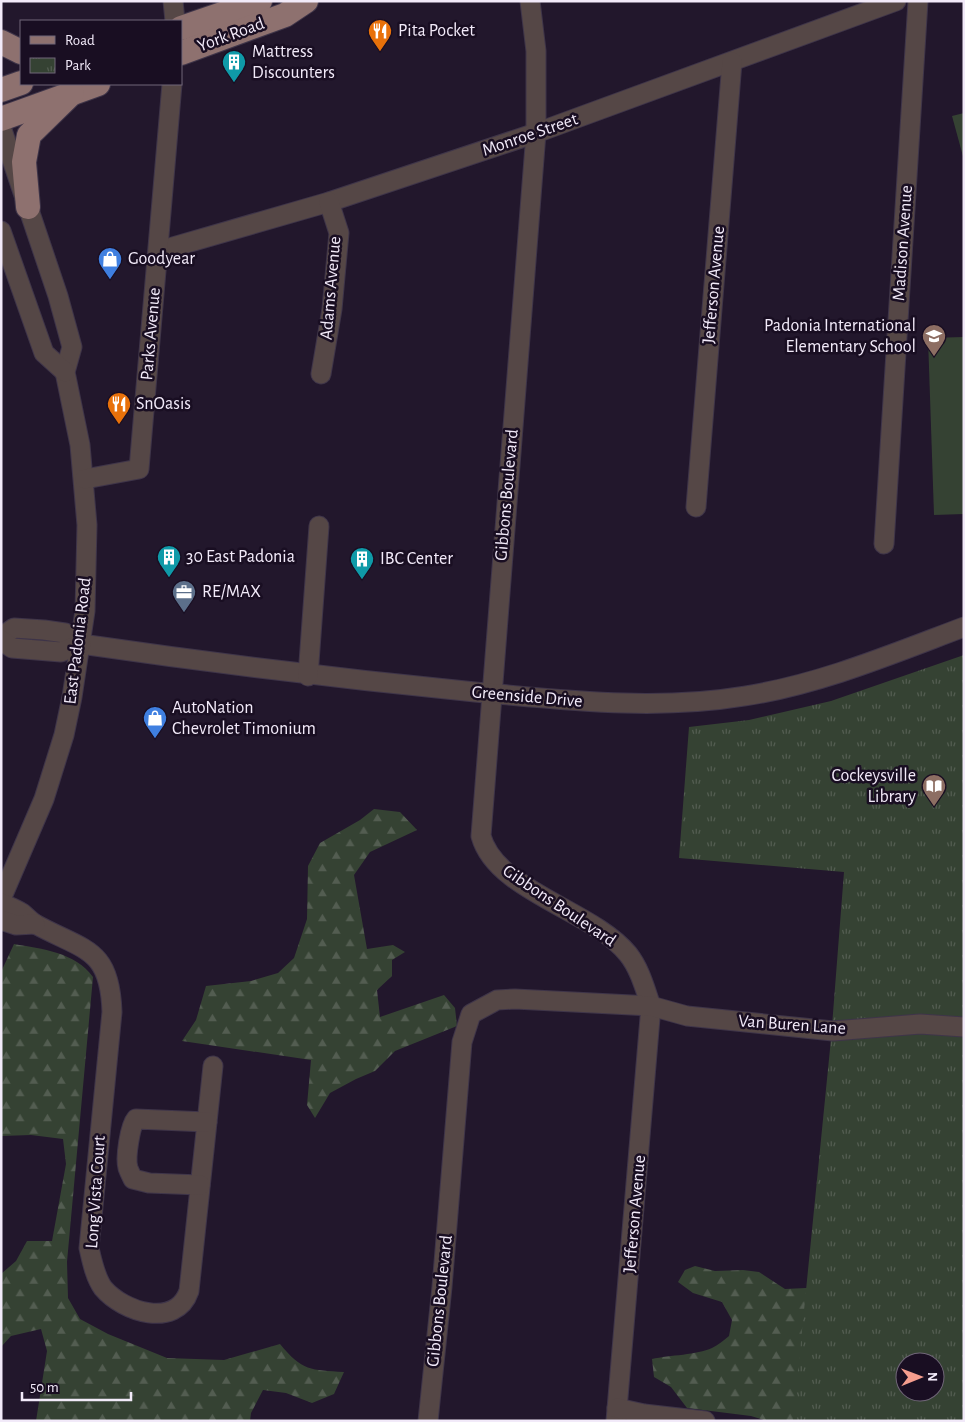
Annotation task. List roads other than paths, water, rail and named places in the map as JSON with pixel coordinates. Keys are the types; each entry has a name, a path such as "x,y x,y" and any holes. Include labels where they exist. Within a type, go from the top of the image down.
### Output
{"main road":[{"name":"York Road","path":"182,28 260,1"},
{"name":"York Road","path":"182,53 285,14 306,1"},
{"path":"1,42 20,52"},
{"path":"1,90 20,83"},
{"path":"1,119 95,85"},
{"path":"28,207 24,162 29,134 72,93"}],"street":[{"path":"173,1 175,20"},
{"name":"Gibbons Boulevard","path":"428,1421 442,1287 462,1042 471,1014 497,1000 515,999 651,1006 638,970 628,953 591,924 510,875 494,862 484,848 481,836 481,815 536,134 536,51 530,1"},
{"name":"Monroe Street","path":"159,251 329,202 536,134 896,1"},
{"name":"Madison Avenue","path":"884,544 918,1"},
{"name":"Jefferson Avenue","path":"696,507 732,62"},
{"name":"Parks Avenue","path":"85,479 139,469 172,85"},
{"name":"East Padonia Road","path":"1,127 58,296 72,347 66,372 76,418 85,479 87,577 81,644 72,697 52,772 33,827 1,901"},
{"name":"Adams Avenue","path":"321,374 332,309 339,233 329,202"},
{"path":"1,231 44,353 66,372"},
{"path":"308,676 319,526"},
{"name":"Greenside Drive","path":"81,644 308,676 491,694 646,705 699,702 744,696 821,679 964,627"},
{"path":"1,638 14,628 44,630 65,633 81,644"},
{"path":"1,901 22,913 35,924"},
{"path":"1,920 16,925 35,924"},
{"name":"Long Vista Court","path":"35,924 80,945 92,953 106,973 110,987 112,1012 89,1248 96,1275 103,1287 118,1303 139,1311 151,1313 170,1311 186,1301 189,1291 213,1066"},
{"name":"Jefferson Avenue","path":"616,1414 651,1006"},
{"name":"Van Buren Lane","path":"651,1006 687,1016 834,1031 920,1024 964,1027"},
{"name":"Long Vista Court","path":"200,1185 149,1182 133,1179 127,1166 132,1125 136,1119 207,1122"},
{"path":"616,1414 644,1414 705,1421"}],"place":[{"name":"Pita Pocket","path":"380,52"},
{"name":"Mattress Discounters","path":"234,83"},
{"name":"Goodyear","path":"110,280"},
{"name":"Padonia International Elementary School","path":"934,357"},
{"name":"SnOasis","path":"119,425"},
{"name":"30 East Padonia","path":"169,578"},
{"name":"IBC Center","path":"362,580"},
{"name":"RE/MAX","path":"184,613"},
{"name":"AutoNation Chevrolet Timonium","path":"155,739"},
{"name":"Cockeysville Library","path":"934,807"}]}
